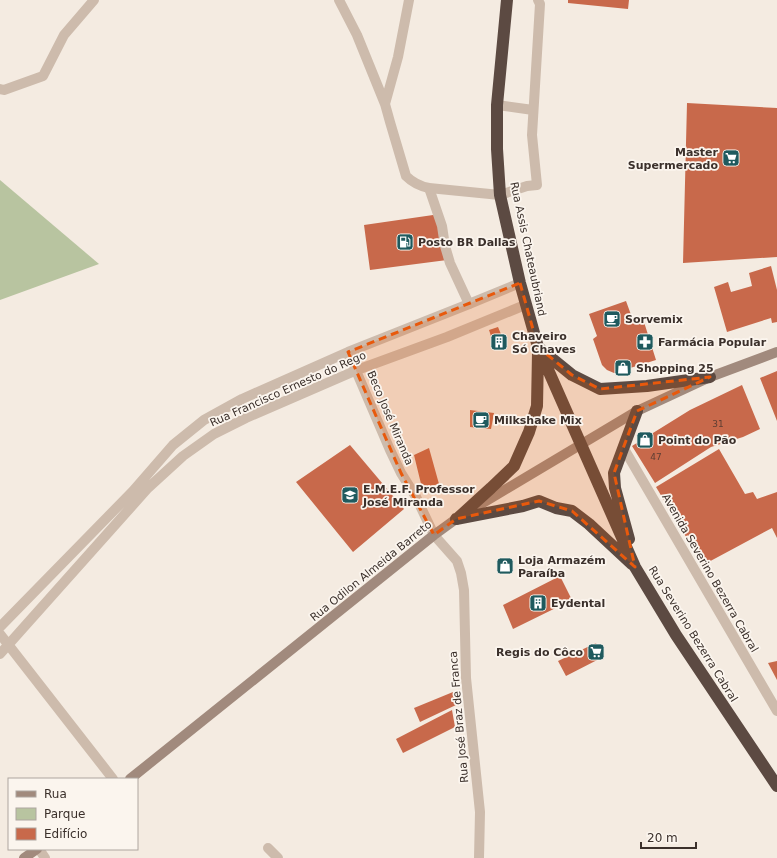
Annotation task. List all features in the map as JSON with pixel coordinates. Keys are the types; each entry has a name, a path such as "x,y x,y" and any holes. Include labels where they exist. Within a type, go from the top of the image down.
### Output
{"highway":[{"name":"Rua Assis Chateaubriand","path":"507,0 497,105 497,149 500,195 525,305 538,347 580,446"},
{"path":"538,347 572,375 600,389 647,386 710,377"},
{"path":"456,519 514,466 529,432 537,406 538,347"},
{"path":"635,567 615,488 614,473 637,411"},
{"name":"Rua Severino Bezerra Cabral","path":"580,446 635,567 676,634 777,786"},
{"path":"456,519 523,506 539,501 556,508 572,511 589,524 635,567"}],"main road":[{"name":"Rua Odilon Almeida Barreto","path":"131,778 434,535 456,519 637,411 710,377 777,352"},
{"path":"24,858 36,850"}],"street":[{"path":"0,89 4,90 43,76 64,35 94,0"},
{"path":"339,0 357,35 385,104 406,176 412,182 429,188 500,195 527,186 537,185 532,135 540,4 538,0"},
{"path":"385,104 398,57 409,0"},
{"path":"497,105 533,110"},
{"path":"429,188 442,226 445,246 450,263 469,304"},
{"name":"Rua Francisco Ernesto do Rego","path":"0,627 133,491 172,445 204,420 242,400 348,352 520,283"},
{"name":"Rua Francisco Ernesto do Rego","path":"0,654 9,646 148,488 183,456 214,434 357,370 447,337 525,305"},
{"name":"Beco José Miranda","path":"348,352 401,474 416,497 434,535"},
{"name":"Avenida Severino Bezerra Cabral","path":"623,447 777,711"},
{"name":"Rua José Braz de Franca","path":"434,535 457,560 464,590 466,678 480,812 479,858"},
{"path":"0,634 112,778"},
{"path":"268,848 278,858"},
{"path":"39,850 45,858"}],"highlighted area":[{"path":"520,283 538,347 572,375 600,389 710,377 637,411 614,473 635,567 572,511 539,501 456,519 434,535 401,473 348,352"}],"green space":[{"path":"0,180 99,264 0,300"}],"building":[{"path":"568,0 629,0 628,9 568,3"},
{"name":"Master Supermercado","path":"687,103 777,108 777,257 683,263"},
{"name":"Posto BR Dallas","path":"440,214 447,260 370,270 364,225"},
{"path":"771,266 777,290 777,322 772,323 771,318 727,332 714,287 728,282 731,292 752,286 749,273"},
{"path":"626,301 634,323 644,322 656,360 614,373 607,370 602,365 593,339 597,336 589,314"},
{"path":"498,327 505,344 495,348 489,330"},
{"path":"777,371 777,421 760,378"},
{"path":"742,385 760,429 743,437 711,447 655,483 632,446 690,410"},
{"name":"Milkshake Mix","path":"470,410 494,413 491,429 470,427"},
{"name":"E.M.E.F. Professor José Miranda","path":"350,445 404,509 353,552 296,482"},
{"path":"429,448 439,484 422,488 414,455"},
{"path":"719,449 745,494 753,492 757,499 777,492 777,538 772,528 703,565 656,487"},
{"name":"Eydental","path":"560,576 572,600 513,629 503,605"},
{"path":"596,643 603,657 566,676 558,661"},
{"path":"777,661 777,680 768,663"},
{"path":"453,692 456,705 420,722 414,708"},
{"path":"452,710 455,727 403,753 396,739"}],"place":[{"name":"Master Supermercado","path":"731,158"},
{"name":"Posto BR Dallas","path":"405,242"},
{"name":"Sorvemix","path":"612,319"},
{"name":"Chaveiro Só Chaves","path":"499,342"},
{"name":"Farmácia Popular","path":"645,342"},
{"name":"Shopping 25","path":"623,368"},
{"name":"Milkshake Mix","path":"481,420"},
{"name":"Point do Pão","path":"645,440"},
{"name":"E.M.E.F. Professor José Miranda","path":"350,495"},
{"name":"Loja Armazém Paraíba","path":"505,566"},
{"name":"Eydental","path":"538,603"},
{"name":"Regis do Côco","path":"596,652"}]}
